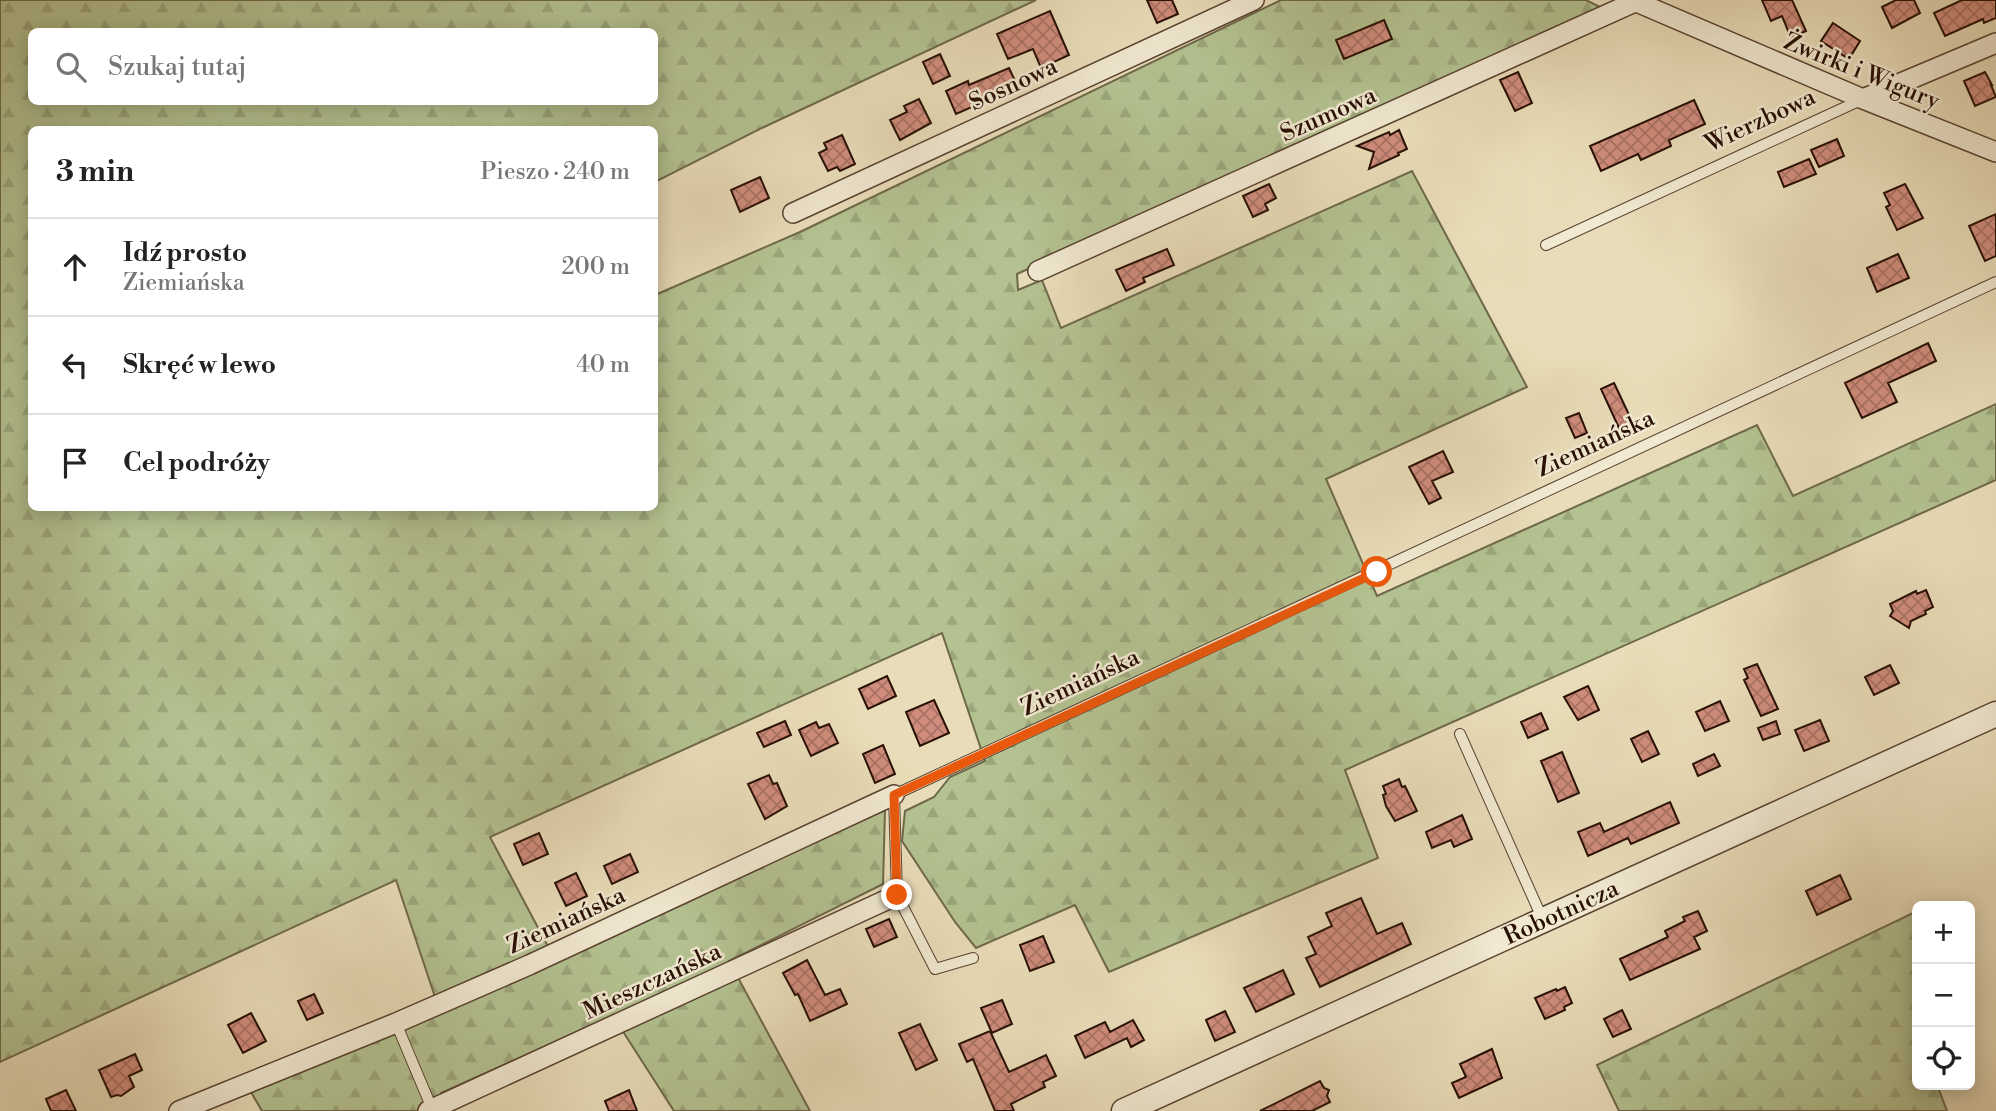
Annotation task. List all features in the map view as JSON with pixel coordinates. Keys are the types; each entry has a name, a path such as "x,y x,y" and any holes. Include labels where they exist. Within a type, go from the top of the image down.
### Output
{"street":[{"name":"Sosnowa","path":"793,213 1254,0"},
{"name":"Żwirki i Wigury","path":"1636,1 1863,99 1996,152"},
{"name":"Szumowa","path":"1038,271 1636,1"},
{"name":"Wierzbowa","path":"1863,99 1996,43"},
{"name":"Robotnicza","path":"1124,1111 1996,714"},
{"name":"Ziemiańska","path":"179,1111 396,1023 529,965 894,795"},
{"name":"Mieszczańska","path":"431,1110 897,895"}],"lane":[{"name":"Wierzbowa","path":"1546,245 1863,99"},
{"name":"Ziemiańska","path":"894,795 1996,282"},
{"path":"1460,734 1543,920"},
{"path":"894,795 897,895 935,969 973,958"},
{"path":"396,1023 431,1110"}],"green space":[{"path":"0,0 1036,0 764,127 658,180 658,126 28,126 28,511 658,511 658,294 800,232 1281,0 1586,0 1602,8 1017,274 1018,290 1042,280 1061,328 1412,171 1527,387 1326,479 1377,596 1757,425 1793,496 1996,404 1996,480 1345,770 1378,858 1109,972 1075,905 976,948 955,922 902,841 905,811 934,797 950,777 985,761 942,633 490,837 553,956 885,810 883,884 729,961 810,1111 674,1111 613,1016 441,1093 450,1111 262,1111 251,1092 380,1034 435,997 396,880 0,1062"},
{"path":"1912,913 1912,1090 1939,1090 1947,1111 1619,1111 1597,1065"}],"building":[{"path":"1147,0 1172,0 1178,14 1157,23"},
{"path":"1762,0 1792,0 1806,31 1791,38 1782,16 1771,21"},
{"path":"1896,0 1914,0 1920,13 1892,28 1882,7"},
{"path":"1962,0 1996,0 1996,18 1984,23 1983,19 1945,36 1934,13"},
{"path":"1050,11 1069,55 1041,68 1033,49 1008,59 997,34"},
{"path":"1384,20 1392,39 1344,59 1336,40"},
{"path":"1833,23 1860,41 1849,59 1821,41"},
{"path":"940,54 950,76 933,84 923,62"},
{"path":"1009,68 1018,87 956,114 946,91 968,81 969,85"},
{"path":"1518,72 1532,103 1515,111 1500,80"},
{"path":"1985,72 1996,97 1975,106 1964,81"},
{"path":"919,99 931,123 900,140 890,120 907,112 904,106"},
{"path":"1694,100 1705,124 1669,140 1671,146 1641,160 1638,154 1601,171 1590,146"},
{"path":"1399,130 1407,149 1369,169 1374,152 1357,146"},
{"path":"842,135 855,164 840,171 837,167 828,171 819,153 827,149 824,143"},
{"path":"1837,139 1844,156 1819,167 1811,150"},
{"path":"1809,159 1816,174 1784,187 1778,172"},
{"path":"760,177 769,198 740,212 731,190"},
{"path":"1269,184 1276,198 1265,204 1268,210 1253,217 1243,196"},
{"path":"1905,184 1923,218 1897,230 1886,207 1890,205 1884,193"},
{"path":"1996,214 1996,256 1985,261 1969,226"},
{"path":"1167,249 1174,265 1143,278 1145,282 1126,291 1116,270"},
{"path":"1898,254 1909,278 1877,292 1867,268"},
{"path":"1928,343 1936,361 1888,383 1897,402 1862,418 1845,383"},
{"path":"1614,383 1632,421 1619,428 1601,389"},
{"path":"1579,413 1587,433 1575,438 1566,418"},
{"path":"1443,451 1453,472 1432,481 1441,498 1429,504 1409,467"},
{"path":"1926,590 1933,607 1925,611 1926,614 1911,621 1909,628 1890,616 1893,611 1890,604 1916,591 1917,594"},
{"path":"1757,664 1778,709 1761,716 1744,680 1748,678 1744,669"},
{"path":"1890,665 1899,683 1874,695 1865,677"},
{"path":"887,676 896,696 868,709 859,689"},
{"path":"1588,686 1599,710 1578,720 1564,697"},
{"path":"934,700 949,733 920,746 906,712"},
{"path":"1720,701 1729,721 1705,731 1696,712"},
{"path":"1541,713 1548,729 1528,738 1521,722"},
{"path":"1820,720 1829,741 1804,751 1795,730"},
{"path":"785,721 791,735 764,747 757,733"},
{"path":"1776,721 1780,734 1763,740 1758,728"},
{"path":"816,722 819,728 829,724 838,743 811,756 799,730"},
{"path":"1648,731 1659,754 1642,762 1631,739"},
{"path":"883,745 895,774 875,783 863,754"},
{"path":"1562,752 1579,793 1558,802 1541,761"},
{"path":"1714,754 1720,766 1698,776 1693,764"},
{"path":"769,775 773,784 777,783 787,806 765,819 748,784"},
{"path":"1399,779 1417,811 1395,821 1386,806 1383,786"},
{"path":"1670,802 1679,823 1631,844 1628,838 1588,856 1578,832 1600,823 1604,832"},
{"path":"1462,815 1472,839 1454,847 1451,840 1432,848 1426,832"},
{"path":"539,833 548,854 523,865 514,844"},
{"path":"630,854 638,872 612,884 604,866"},
{"path":"576,873 587,896 566,906 555,883"},
{"path":"1840,875 1851,899 1817,915 1806,891"},
{"path":"1361,898 1377,934 1402,923 1411,944 1320,987 1306,958 1316,954 1308,937 1332,926 1326,913"},
{"path":"1698,911 1707,931 1694,937 1700,949 1630,980 1620,959 1668,937 1665,931 1685,921 1683,917"},
{"path":"889,919 897,937 874,947 866,929"},
{"path":"1043,936 1054,962 1030,971 1020,945"},
{"path":"807,960 825,995 840,989 847,1004 810,1021 798,994 795,995 783,973"},
{"path":"1283,970 1294,994 1256,1012 1244,988"},
{"path":"1565,987 1572,1003 1564,1007 1565,1010 1545,1019 1535,998"},
{"path":"314,994 323,1013 307,1020 298,1001"},
{"path":"1002,1000 1012,1024 992,1033 981,1008"},
{"path":"1622,1010 1631,1029 1613,1037 1604,1019"},
{"path":"1225,1011 1235,1032 1215,1041 1206,1020"},
{"path":"251,1013 266,1041 243,1053 228,1025"},
{"path":"1133,1020 1144,1040 1131,1047 1127,1038 1085,1058 1075,1036 1105,1022 1110,1032"},
{"path":"920,1024 937,1060 916,1070 899,1033"},
{"path":"990,1031 1009,1072 1046,1055 1056,1076 1043,1082 1045,1087 1011,1104 1014,1111 995,1111 973,1059 967,1062 959,1044"},
{"path":"1492,1049 1502,1078 1459,1098 1452,1083 1466,1077 1460,1064"},
{"path":"135,1054 142,1070 129,1076 134,1087 121,1096 111,1097 99,1070"},
{"path":"1320,1081 1324,1088 1329,1090 1327,1096 1330,1102 1312,1111 1260,1111"},
{"path":"66,1090 76,1111 51,1111 46,1099"},
{"path":"629,1090 637,1111 609,1111 605,1101"}],"route":[{"path":"897,895 894,795 1377,572"}]}
